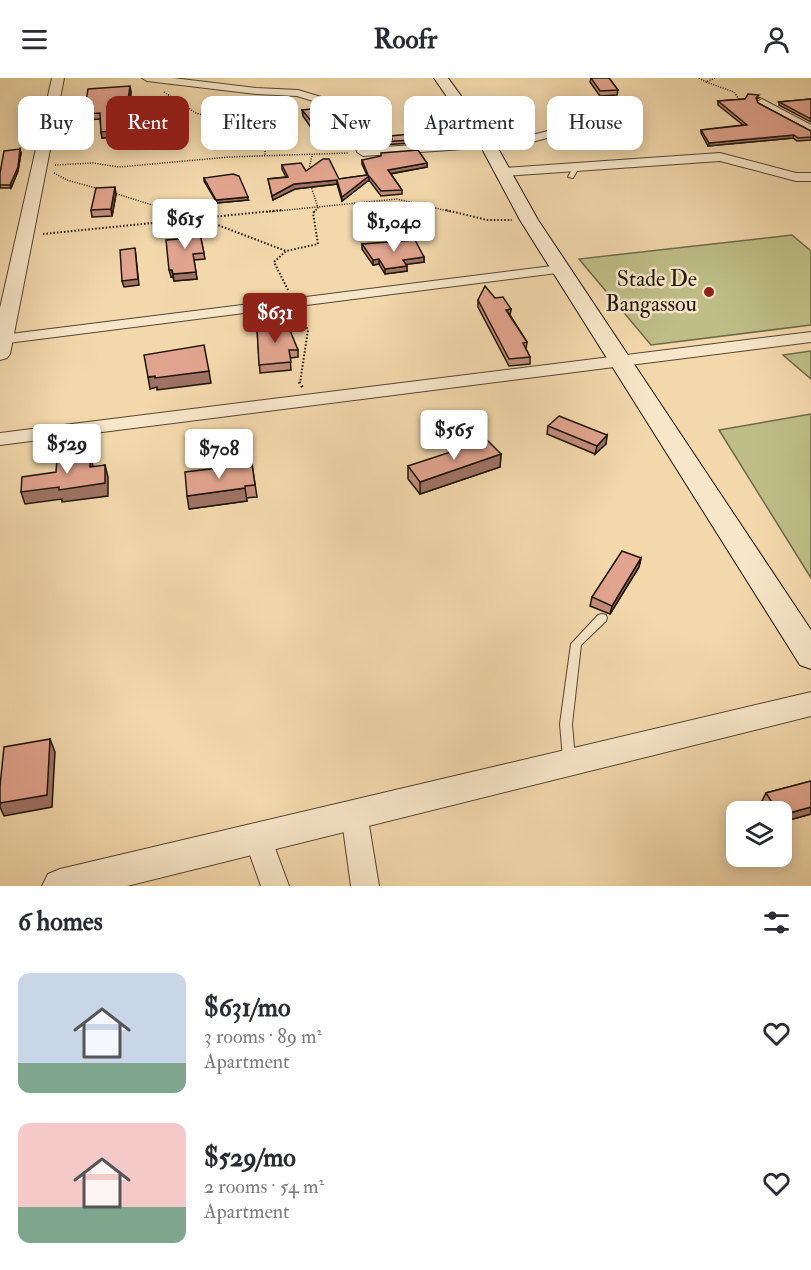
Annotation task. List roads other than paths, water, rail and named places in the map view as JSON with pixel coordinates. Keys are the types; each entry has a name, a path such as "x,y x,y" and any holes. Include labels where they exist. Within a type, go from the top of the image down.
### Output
{"main road":[{"path":"441,78 454,96"},
{"path":"492,150 529,220 811,656"}],"street":[{"path":"58,78 1,347 294,304 560,269"},
{"path":"256,91 266,78"},
{"path":"150,79 256,91 298,93 347,108 363,152 404,149"},
{"path":"762,102 811,130"},
{"path":"535,137 578,126 535,138"},
{"path":"503,171 571,172 720,157 796,177 811,184"},
{"path":"796,177 811,177"},
{"path":"0,439 811,337"},
{"path":"60,886 811,704"},
{"path":"354,813 365,886"},
{"path":"258,838 275,886"}],"lane":[{"path":"569,762 566,724 576,644 602,618"}],"place":[{"name":"Stade De Bangassou","path":"709,292"}]}
